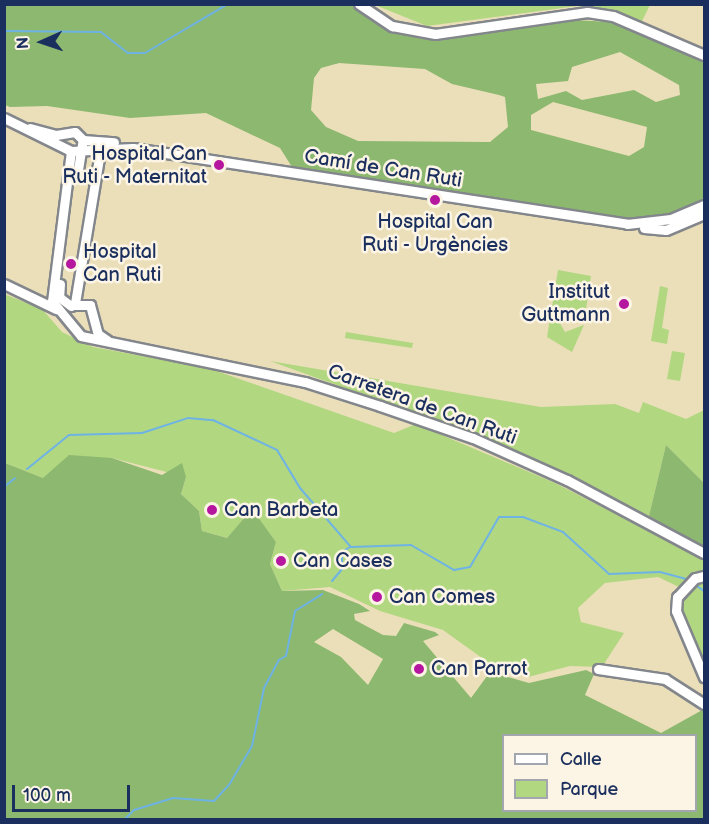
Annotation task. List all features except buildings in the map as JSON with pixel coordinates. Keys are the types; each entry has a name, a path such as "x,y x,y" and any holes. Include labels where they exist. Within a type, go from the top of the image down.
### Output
{"street":[{"path":"359,4 392,26 435,34 587,12 613,16 705,54"},
{"path":"4,118 75,150"},
{"path":"16,125 66,135 75,132 75,150 59,288 70,303"},
{"path":"54,305 75,150 66,135"},
{"path":"94,317 89,327 71,324 70,303 101,146"},
{"name":"Camí de Can Ruti","path":"75,150 101,146 133,148 666,230 705,214"},
{"name":"Camí de Can Ruti","path":"75,150 133,148"},
{"name":"Camí de Can Ruti","path":"627,224 660,221 690,222 705,207"},
{"name":"Camí de Can Ruti","path":"660,221 705,207"},
{"path":"4,284 54,305 70,303 90,305 98,334 109,342"},
{"name":"Carretera de Can Ruti","path":"54,305 81,336 304,381 473,438 567,480 705,553"},
{"path":"700,577 687,585 677,597 678,624 705,677"},
{"path":"598,669 665,679 705,704"}],"green space":[{"path":"4,5 351,5 392,32 438,41 557,19 610,22 704,61 704,203 644,221 541,208 292,167 280,148 206,113 130,118 47,106 10,107 5,105","holes":["620,52 679,85 680,95 656,102 634,90 582,100 566,91 538,99 536,84 568,81 572,67","339,63 425,69 452,84 505,97 508,127 490,142 358,141 326,127 311,110 314,78 321,68","553,102 647,127 644,147 629,156 531,130 531,115"]},
{"path":"375,5 650,5 641,23 577,6 427,26"},
{"path":"558,270 591,276 584,322 569,310 557,318 565,332 584,325 572,352 547,337"},
{"path":"660,286 668,288 662,328 669,330 667,344 651,341"},
{"path":"4,294 42,309 62,332 93,347 208,368 394,433 416,424 555,483 704,559 704,570 679,587 658,577 605,583 578,608 581,622 624,633 602,667 570,666 528,677 496,668 443,630 380,611 330,587 282,591 270,564 276,542 252,510 227,538 202,531 199,511 181,494 186,477 112,458 43,478 5,463"},
{"path":"346,332 413,343 412,348 345,338"},
{"path":"672,351 685,353 680,381 667,379"},
{"path":"270,361 541,407 615,404 639,413 643,402 686,419 704,410 704,483 666,445 649,516 505,446"},
{"path":"666,445 704,483 704,547 649,516"},
{"path":"69,455 112,458 162,475 182,463 186,477 181,494 199,511 202,531 227,538 252,509 276,542 270,564 282,591 323,590 359,604 370,611 354,614 355,620 383,635 396,636 404,623 435,632 439,635 423,641 471,698 490,672 529,683 586,670 594,674 585,695 661,733 704,709 704,819 5,819 5,463 43,478","holes":["333,629 383,659 368,685 341,657 314,642"]},
{"path":"704,578 704,670 679,606 687,588"}],"waterway":[{"path":"4,31 101,32 128,53 145,53 228,4"},
{"path":"27,469 69,435 142,433 188,418 213,420 277,450 300,488 351,547 411,545 454,570 470,567 499,517 523,517 563,532 609,574 660,572 690,580"},
{"path":"4,487 15,478"},
{"path":"332,581 342,569 342,552 350,547"},
{"path":"694,584 704,591"},
{"path":"124,820 134,810 173,798 214,801 229,785 252,746 264,688 279,660 286,656 295,611 322,594"}],"place":[{"name":"Hospital Can Ruti - Maternitat","path":"219,165"},
{"name":"Hospital Can Ruti - Urgències","path":"435,200"},
{"name":"Hospital Can Ruti","path":"71,264"},
{"name":"Institut Guttmann","path":"624,304"},
{"name":"Can Barbeta","path":"212,510"},
{"name":"Can Cases","path":"281,561"},
{"name":"Can Comes","path":"377,597"},
{"name":"Can Parrot","path":"419,669"}]}
